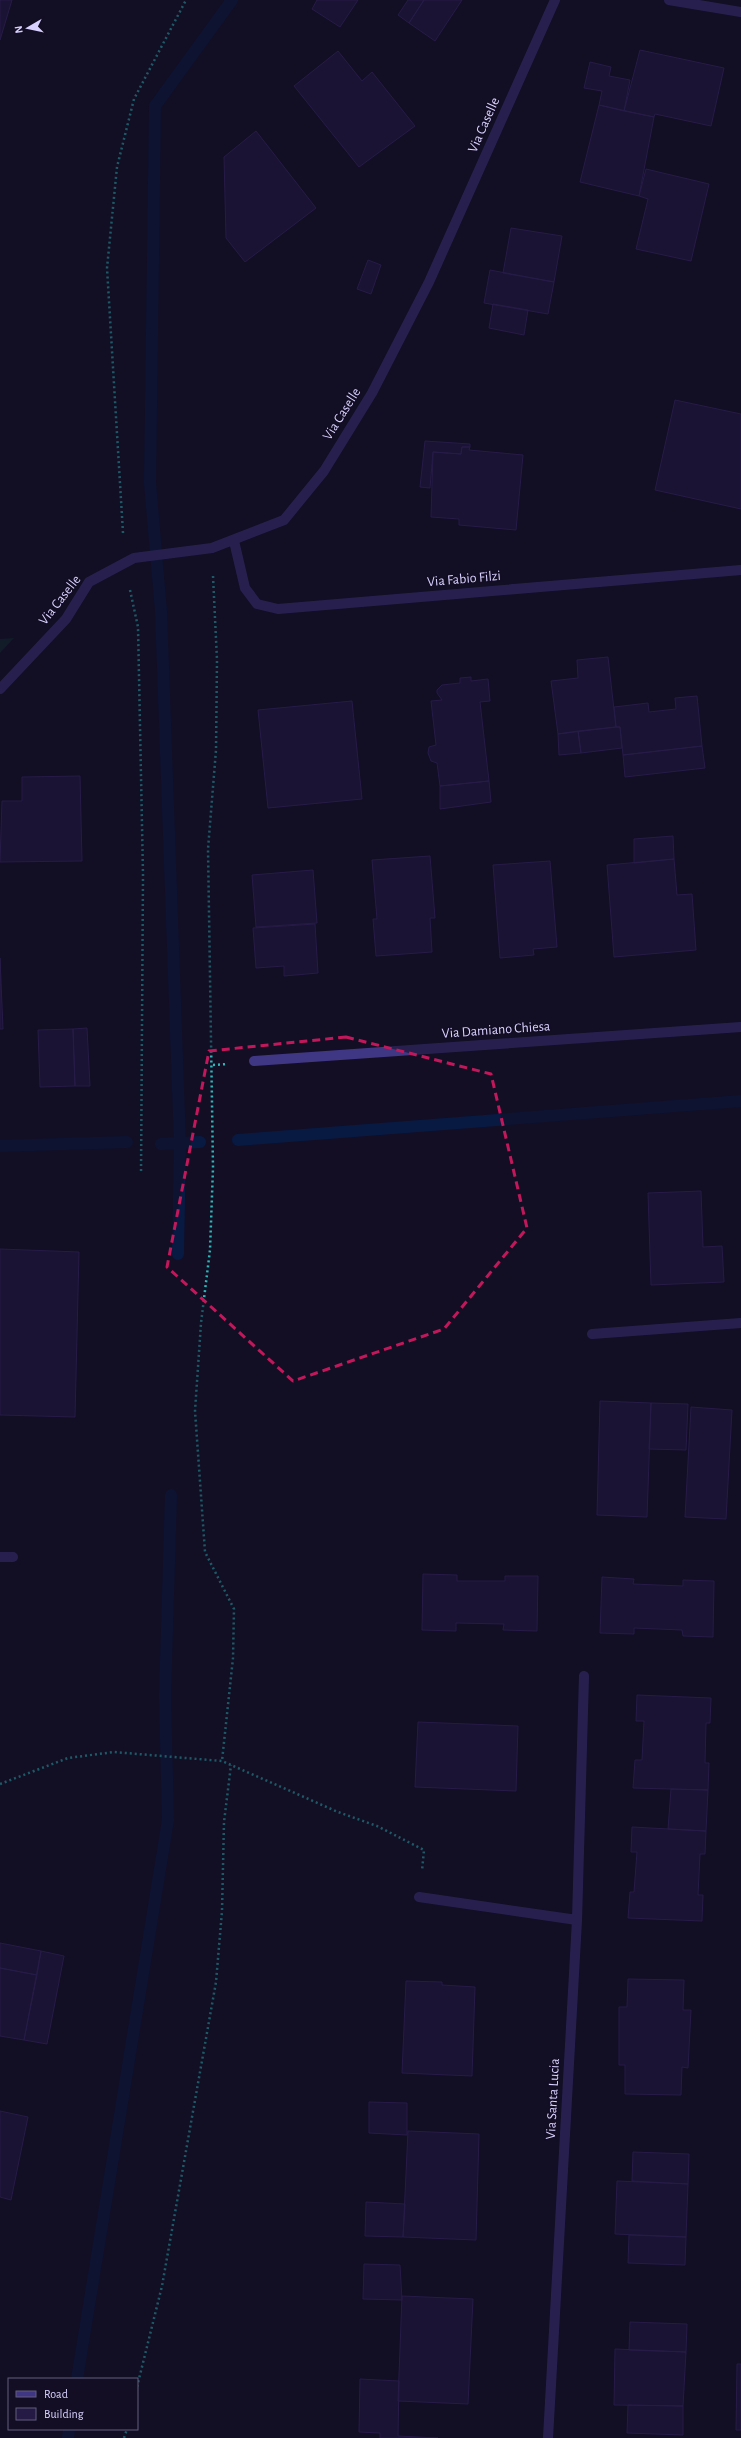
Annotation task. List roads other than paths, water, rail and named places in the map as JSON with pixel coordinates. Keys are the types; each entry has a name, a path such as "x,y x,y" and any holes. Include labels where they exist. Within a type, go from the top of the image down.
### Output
{"street":[{"name":"Via Caselle","path":"0,689 66,619 89,582 134,558 212,548 234,541 284,520 324,471 372,393 428,282 556,0"},
{"path":"669,0 741,12"},
{"name":"Via Fabio Filzi","path":"234,541 245,588 257,604 278,609 741,570"},
{"name":"Via Damiano Chiesa","path":"254,1061 741,1027"},
{"path":"592,1334 740,1323"},
{"path":"0,1557 13,1557"},
{"name":"Via Santa Lucia","path":"548,2438 577,1920 584,1676"},
{"path":"419,1897 577,1920"}],"waterway":[{"path":"178,1254 180,1143 161,611 150,483 155,106 232,0"},
{"path":"238,1140 741,1101"},
{"path":"0,1146 127,1142"},
{"path":"161,1144 200,1142"},
{"path":"77,2378 168,1820 165,1696 171,1495"},
{"path":"68,2438 69,2430"}]}
